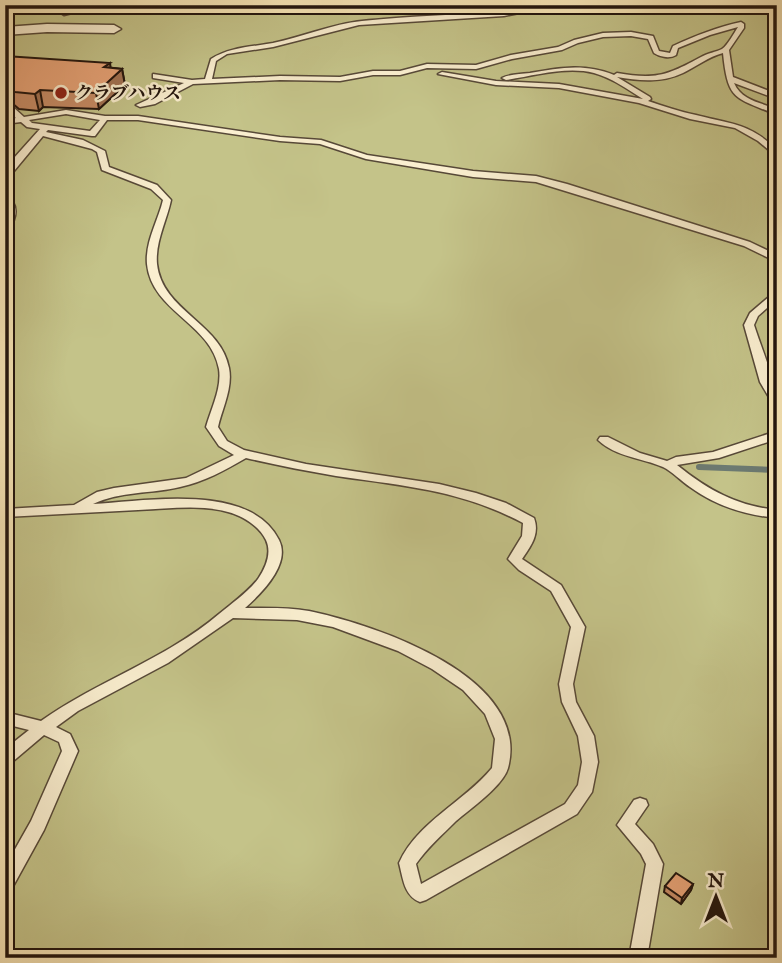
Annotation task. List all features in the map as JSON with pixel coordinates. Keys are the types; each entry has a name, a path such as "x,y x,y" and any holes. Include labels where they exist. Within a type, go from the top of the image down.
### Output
{"street":[{"path":"5,31 47,28 114,29"}],"lane":[{"path":"64,13 100,5"},
{"path":"208,81 213,60 237,50 273,45 359,23 491,15 557,5"},
{"path":"400,73 427,66 475,66 560,49 576,41 603,35 631,34 651,37 656,52 667,56 673,55 675,47 714,29 741,23 741,28 726,50 733,92 739,98 777,113"},
{"path":"685,43 696,46"},
{"path":"706,47 726,50"},
{"path":"471,79 510,78 559,68 599,71 629,77 662,78 680,71 708,54 726,50"},
{"path":"599,71 614,77 655,106"},
{"path":"156,76 192,82 280,78 327,80 373,73 449,74 496,83 578,89 737,126 761,139 777,155"},
{"path":"729,78 777,97"},
{"path":"140,105 153,103 172,90 192,82"},
{"path":"10,109 30,125 96,148 101,152 105,168 154,187 166,200 153,256 153,274 176,310 211,340 220,355 224,382 212,427 218,439 229,448 294,466 482,498 529,521 532,528 530,535 515,559 544,577 559,592 568,614 578,627 566,684 569,702 586,737 590,762 586,788 570,809 420,894 414,888 407,863 499,771 504,747 500,729 488,707 463,682 420,653 367,633 305,616 228,613"},
{"path":"5,122 55,112 104,118 138,118 279,139 321,142 366,157 473,174 536,179 747,244 777,259"},
{"path":"43,130 92,134 104,118"},
{"path":"5,171 10,169 43,130"},
{"path":"5,197 12,207 12,218 5,229"},
{"path":"777,293 754,315 749,325 766,382 777,402"},
{"path":"669,465 676,461 715,455 777,435"},
{"path":"604,440 636,456 669,465 723,503 740,510 777,514"},
{"path":"76,509 92,497 106,493 183,483 246,453"},
{"path":"5,513 175,504 215,505 243,512 259,521 272,536 277,552 274,567 261,585 228,613 173,652 43,727 5,758"},
{"path":"5,718 43,727 65,737 69,751 38,825 5,884"},
{"path":"638,958 655,864 647,849 625,825 640,805"}],"shaded area":[{"path":"5,5 777,5 777,958 5,958"}],"building":[{"path":"5,56 110,63 104,67 122,69 96,93 40,90 35,94 15,92 10,88 5,89"},
{"path":"676,873 693,884 682,898 665,886"}],"waterway":[{"path":"699,467 777,470"}],"place":[{"name":"クラブハウス","path":"61,93"}]}
